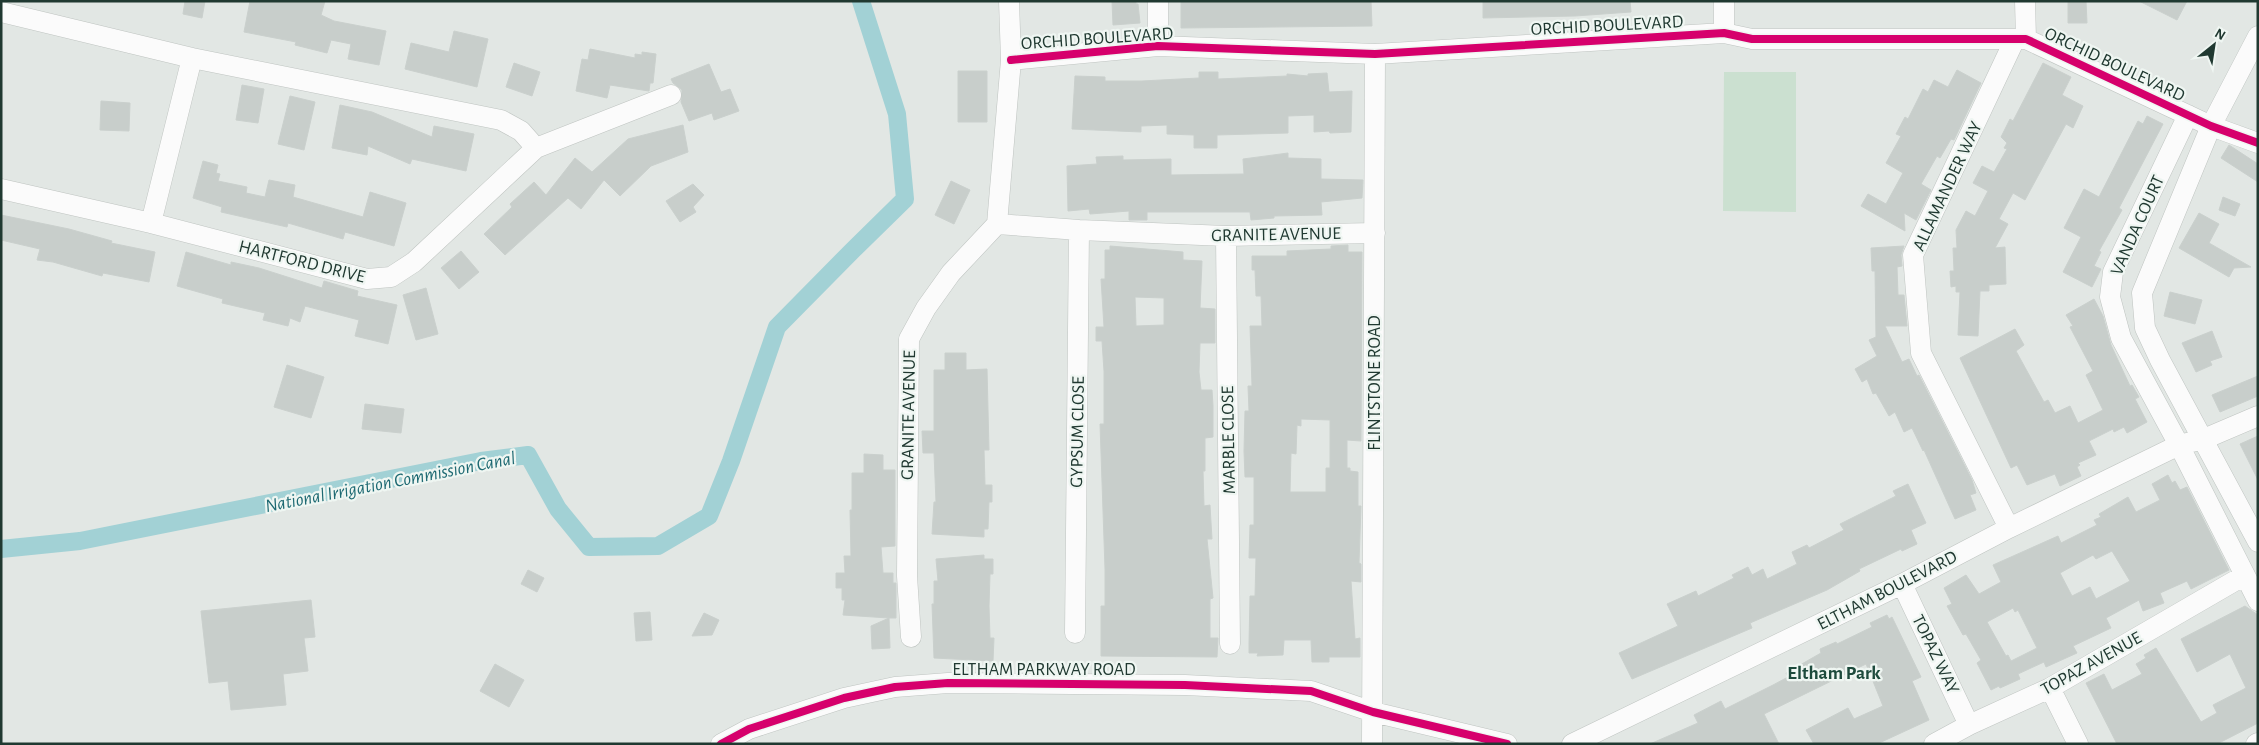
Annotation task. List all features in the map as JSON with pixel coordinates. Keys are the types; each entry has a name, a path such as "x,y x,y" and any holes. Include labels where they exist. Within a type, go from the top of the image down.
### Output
{"street":[{"path":"997,224 1011,60 1009,1"},
{"path":"1158,1 1158,46"},
{"path":"1724,1 1724,33"},
{"path":"2020,40 2025,1"},
{"path":"1,12 192,58 500,120 521,130 536,148"},
{"name":"ORCHID BOULEVARD","path":"1011,60 1158,46 1375,54 1724,33 1752,39 2020,40 2211,126 2258,143"},
{"path":"2258,36 2211,126 2142,293 2145,328 2160,360 2258,542"},
{"name":"ALLAMANDER WAY","path":"2010,528 1921,353 1914,254 2020,40"},
{"name":"FLINTSTONE ROAD","path":"1372,744 1375,54"},
{"path":"151,223 192,58"},
{"name":"HARTFORD DRIVE","path":"1,189 151,223 367,279 391,277 414,262 536,148 671,95"},
{"name":"VANDA COURT","path":"2188,115 2113,272 2110,297 2121,338 2179,445 2258,601"},
{"name":"GRANITE AVENUE","path":"911,637 907,576 909,339 926,308 951,273 997,224 1080,230 1226,236 1375,233"},
{"name":"GYPSUM CLOSE","path":"1075,633 1080,230"},
{"name":"MARBLE CLOSE","path":"1226,236 1230,644"},
{"name":"ELTHAM BOULEVARD","path":"1572,744 1902,584 2010,528 2179,445 2204,439 2258,416"},
{"name":"TOPAZ AVENUE","path":"1934,744 1969,725 2050,688 2245,575"},
{"name":"TOPAZ WAY","path":"1902,584 1969,725"},
{"name":"ELTHAM PARKWAY ROAD","path":"721,744 749,730 844,698 894,687 948,683 1185,684 1311,691 1373,712"},
{"path":"2050,688 2078,744"},
{"path":"1373,712 1507,744"}],"green space":[{"path":"1724,72 1796,72 1796,212 1723,211"}],"building":[{"path":"185,1 205,1 202,18 183,14"},
{"path":"250,1 325,1 321,15 334,21 386,31 379,65 348,59 351,44 331,40 327,53 295,45 296,42 244,32"},
{"path":"1112,1 1136,1 1140,23 1113,25"},
{"path":"1181,1 1371,1 1372,26 1181,28"},
{"path":"1483,1 1630,1 1631,12 1575,16 1483,18"},
{"path":"2068,1 2086,1 2087,23 2068,23"},
{"path":"2139,1 2187,1 2177,20"},
{"path":"454,31 488,39 477,87 405,69 411,43 449,52"},
{"path":"590,49 635,58 635,54 642,55 642,52 656,54 653,83 650,83 649,91 610,85 607,98 576,91 582,59 588,60"},
{"path":"514,63 540,72 532,96 506,87"},
{"path":"2043,63 2071,77 2062,95 2083,106 2073,128 2066,124 2025,200 2013,193 1999,219 2008,224 1995,248 2005,247 2006,284 1989,285 1989,291 1980,291 1978,336 1958,335 1960,292 1956,292 1956,286 1951,287 1950,271 1954,271 1953,248 1957,248 1956,230 1966,211 1975,216 1988,191 1973,183 1982,166 1994,172 2007,149 2004,148 2007,143 2001,137 2010,119 2013,121"},
{"path":"709,64 721,92 730,89 739,111 714,120 712,113 689,121 681,102 682,90 671,79"},
{"path":"1957,70 1981,83 1954,140 1951,139 1940,158 1937,156 1921,184 1931,190 1916,220 1904,213 1905,231 1861,206 1868,194 1886,204 1903,173 1886,163 1901,136 1896,134 1905,117 1908,119 1923,89 1928,92 1934,80 1948,87"},
{"path":"958,71 987,71 987,122 958,122"},
{"path":"1199,72 1218,72 1218,79 1287,76 1287,74 1308,76 1308,74 1327,73 1329,92 1352,91 1351,132 1314,132 1314,115 1288,116 1288,133 1217,135 1217,148 1194,148 1194,135 1167,134 1167,125 1141,126 1141,132 1072,129 1075,76 1105,77 1105,81 1142,81 1199,78"},
{"path":"242,85 264,89 258,123 236,120"},
{"path":"290,96 315,102 304,150 278,144"},
{"path":"101,101 130,103 129,131 100,130"},
{"path":"340,105 372,112 432,137 434,126 474,134 466,171 412,159 410,164 368,146 367,155 332,148"},
{"path":"2147,116 2163,124 2119,208 2122,210 2099,251 2101,252 2094,266 2101,269 2092,287 2063,272 2081,237 2064,228 2084,189 2099,197 2138,121 2143,124"},
{"path":"683,125 688,152 651,166 620,196 604,180 581,209 568,198 505,255 484,234 512,207 510,204 534,182 546,195 575,158 592,172 628,139"},
{"path":"2229,145 2258,164 2258,182 2221,158"},
{"path":"1288,153 1288,158 1321,159 1321,179 1363,180 1362,198 1321,202 1322,215 1274,216 1274,218 1251,220 1250,212 1147,212 1147,220 1129,220 1129,211 1090,214 1089,209 1068,211 1067,166 1097,164 1096,157 1123,156 1123,160 1171,159 1171,175 1244,174 1243,159"},
{"path":"203,161 218,165 216,173 220,174 218,181 247,187 246,193 265,197 269,180 295,185 293,197 363,217 370,192 406,203 394,246 345,232 343,239 288,223 287,227 221,212 222,207 193,198"},
{"path":"951,181 970,190 954,224 935,215"},
{"path":"693,184 704,195 693,207 696,212 680,222 666,201"},
{"path":"2223,197 2240,204 2235,216 2219,210"},
{"path":"2199,213 2219,224 2209,243 2251,267 2234,268 2229,277 2179,248"},
{"path":"1,215 69,229 112,241 111,243 155,252 149,282 103,273 102,276 53,262 37,260 40,249 1,240"},
{"path":"1348,245 1348,252 1362,252 1361,441 1347,440 1347,468 1350,468 1350,471 1358,472 1358,506 1361,506 1359,563 1361,564 1361,582 1351,581 1355,639 1360,638 1360,657 1329,657 1329,662 1312,662 1311,640 1284,640 1283,655 1257,656 1258,653 1249,653 1250,596 1255,596 1256,558 1249,558 1250,525 1254,525 1254,477 1245,477 1244,451 1245,411 1249,411 1248,386 1252,386 1250,326 1262,326 1261,296 1256,296 1255,270 1252,270 1252,256 1287,256 1287,251 1331,249 1331,246","holes":["1301,419 1330,420 1330,468 1326,468 1326,492 1290,492 1291,453 1296,454 1297,425 1301,426"]},
{"path":"1110,246 1183,252 1183,260 1202,261 1200,308 1215,309 1215,343 1200,343 1199,372 1201,390 1212,390 1213,437 1205,438 1205,471 1203,471 1204,506 1210,505 1212,539 1207,539 1213,598 1210,599 1210,638 1218,638 1217,657 1101,656 1101,606 1105,606 1100,424 1104,424 1104,371 1102,341 1096,341 1096,327 1104,327 1101,279 1105,279 1105,250 1110,250","holes":["1135,297 1164,298 1164,325 1136,326"]},
{"path":"1904,246 1901,255 1902,266 1897,267 1898,295 1904,295 1907,326 1885,326 1902,362 1909,359 1917,376 1919,375 1972,480 1976,493 1970,495 1976,510 1955,519 1912,428 1904,432 1895,412 1889,416 1876,393 1873,394 1867,379 1862,382 1855,369 1877,356 1869,340 1876,337 1875,271 1872,271 1871,248"},
{"path":"461,251 479,272 459,289 441,268"},
{"path":"186,252 231,265 231,262 259,268 322,288 324,281 358,291 357,296 397,305 388,344 355,336 359,320 305,306 300,322 290,318 288,326 263,320 265,313 222,303 223,299 177,286"},
{"path":"426,288 438,334 416,340 403,295"},
{"path":"2170,292 2202,300 2195,324 2164,316"},
{"path":"2094,299 2103,316 2111,345 2130,386 2132,385 2139,397 2135,399 2147,422 2127,433 2124,427 2114,432 2113,429 2089,441 2096,455 2078,463 2080,465 2077,467 2081,476 2060,486 2055,474 2027,485 2017,465 2011,468 1960,358 2015,329 2024,345 2016,351 2044,402 2048,400 2055,413 2070,406 2078,423 2103,410 2086,375 2093,371 2070,327 2073,326 2066,315"},
{"path":"2212,331 2222,357 2210,361 2212,365 2196,372 2182,343"},
{"path":"945,353 966,353 966,370 987,369 989,450 984,450 985,485 992,485 992,502 989,502 988,529 984,529 984,537 932,534 934,502 936,502 934,453 923,453 922,431 934,431 934,370 945,370"},
{"path":"287,365 324,377 311,418 274,407"},
{"path":"2258,376 2258,396 2220,412 2212,395"},
{"path":"365,404 404,409 401,433 362,429"},
{"path":"2258,436 2258,480 2240,444"},
{"path":"864,454 883,455 883,470 895,470 895,546 881,547 883,573 893,573 893,583 896,583 896,618 843,615 845,600 842,600 842,588 836,588 836,573 845,573 844,556 851,556 850,510 852,510 852,473 864,473"},
{"path":"2168,475 2172,483 2175,481 2180,490 2187,487 2229,570 2191,589 2187,581 2160,593 2164,603 2143,611 2139,600 2106,618 2111,628 2073,646 2077,653 2046,667 2044,662 2018,674 2020,679 1991,690 1977,663 1981,660 1966,634 1963,635 1947,606 1952,604 1944,588 1966,575 1979,594 2001,582 1993,565 2058,536 2061,543 2097,525 2094,520 2101,517 2099,514 2128,497 2136,512 2160,500 2152,484","holes":["2112,551 2130,581 2096,599 2090,587 2072,596 2060,573 2093,555 2096,559","2013,608 2015,612 2018,610 2037,648 2011,661 2008,655 2006,656 1987,622"]},
{"path":"1908,484 1926,523 1911,530 1917,544 1902,551 1901,549 1859,569 1860,571 1827,590 1750,623 1752,628 1632,679 1619,653 1678,626 1667,604 1696,591 1698,596 1734,578 1732,575 1748,567 1752,575 1763,569 1767,579 1797,564 1792,552 1807,545 1809,548 1844,530 1840,524 1896,496 1893,491"},
{"path":"984,555 984,559 993,559 993,574 990,574 989,606 990,638 994,638 993,661 934,658 932,604 934,604 934,581 938,581 936,559"},
{"path":"528,570 544,578 537,592 521,584"},
{"path":"311,600 315,637 304,638 308,671 283,674 286,705 231,710 228,681 209,683 201,611"},
{"path":"2245,606 2258,615 2258,723 2217,744 2117,744 2086,683 2104,674 2112,690 2142,674 2136,664 2146,658 2144,655 2156,648 2201,722 2217,713 2213,705 2246,688 2230,654 2197,672 2181,639"},
{"path":"650,612 652,640 636,641 634,613"},
{"path":"704,613 719,620 712,635 692,636"},
{"path":"1887,615 1889,619 1892,617 1921,677 1912,681 1929,720 1877,744 1814,744 1806,730 1848,708 1854,719 1883,706 1866,664 1764,714 1779,744 1650,744 1698,723 1694,715 1721,701 1725,709 1788,677 1786,673 1821,653 1820,649 1836,642 1837,644 1872,627 1870,623"},
{"path":"889,618 890,648 872,649 871,626"},
{"path":"495,664 524,680 509,707 480,691"}],"waterway":[{"name":"National Irrigation Commission Canal","path":"1,549 80,541 481,461 528,455 558,509 589,547 658,546 709,516 731,461 777,327 905,199 897,114 861,1"}],"cycle path":[{"path":"1011,60 1158,46 1375,54 1724,33 1752,39 2026,39 2211,126 2258,143"},
{"path":"721,744 749,729 844,698 895,687 948,683 1185,685 1311,691 1373,712 1507,744"}],"district":[{"name":"Eltham Park","path":"1834,672"}]}
